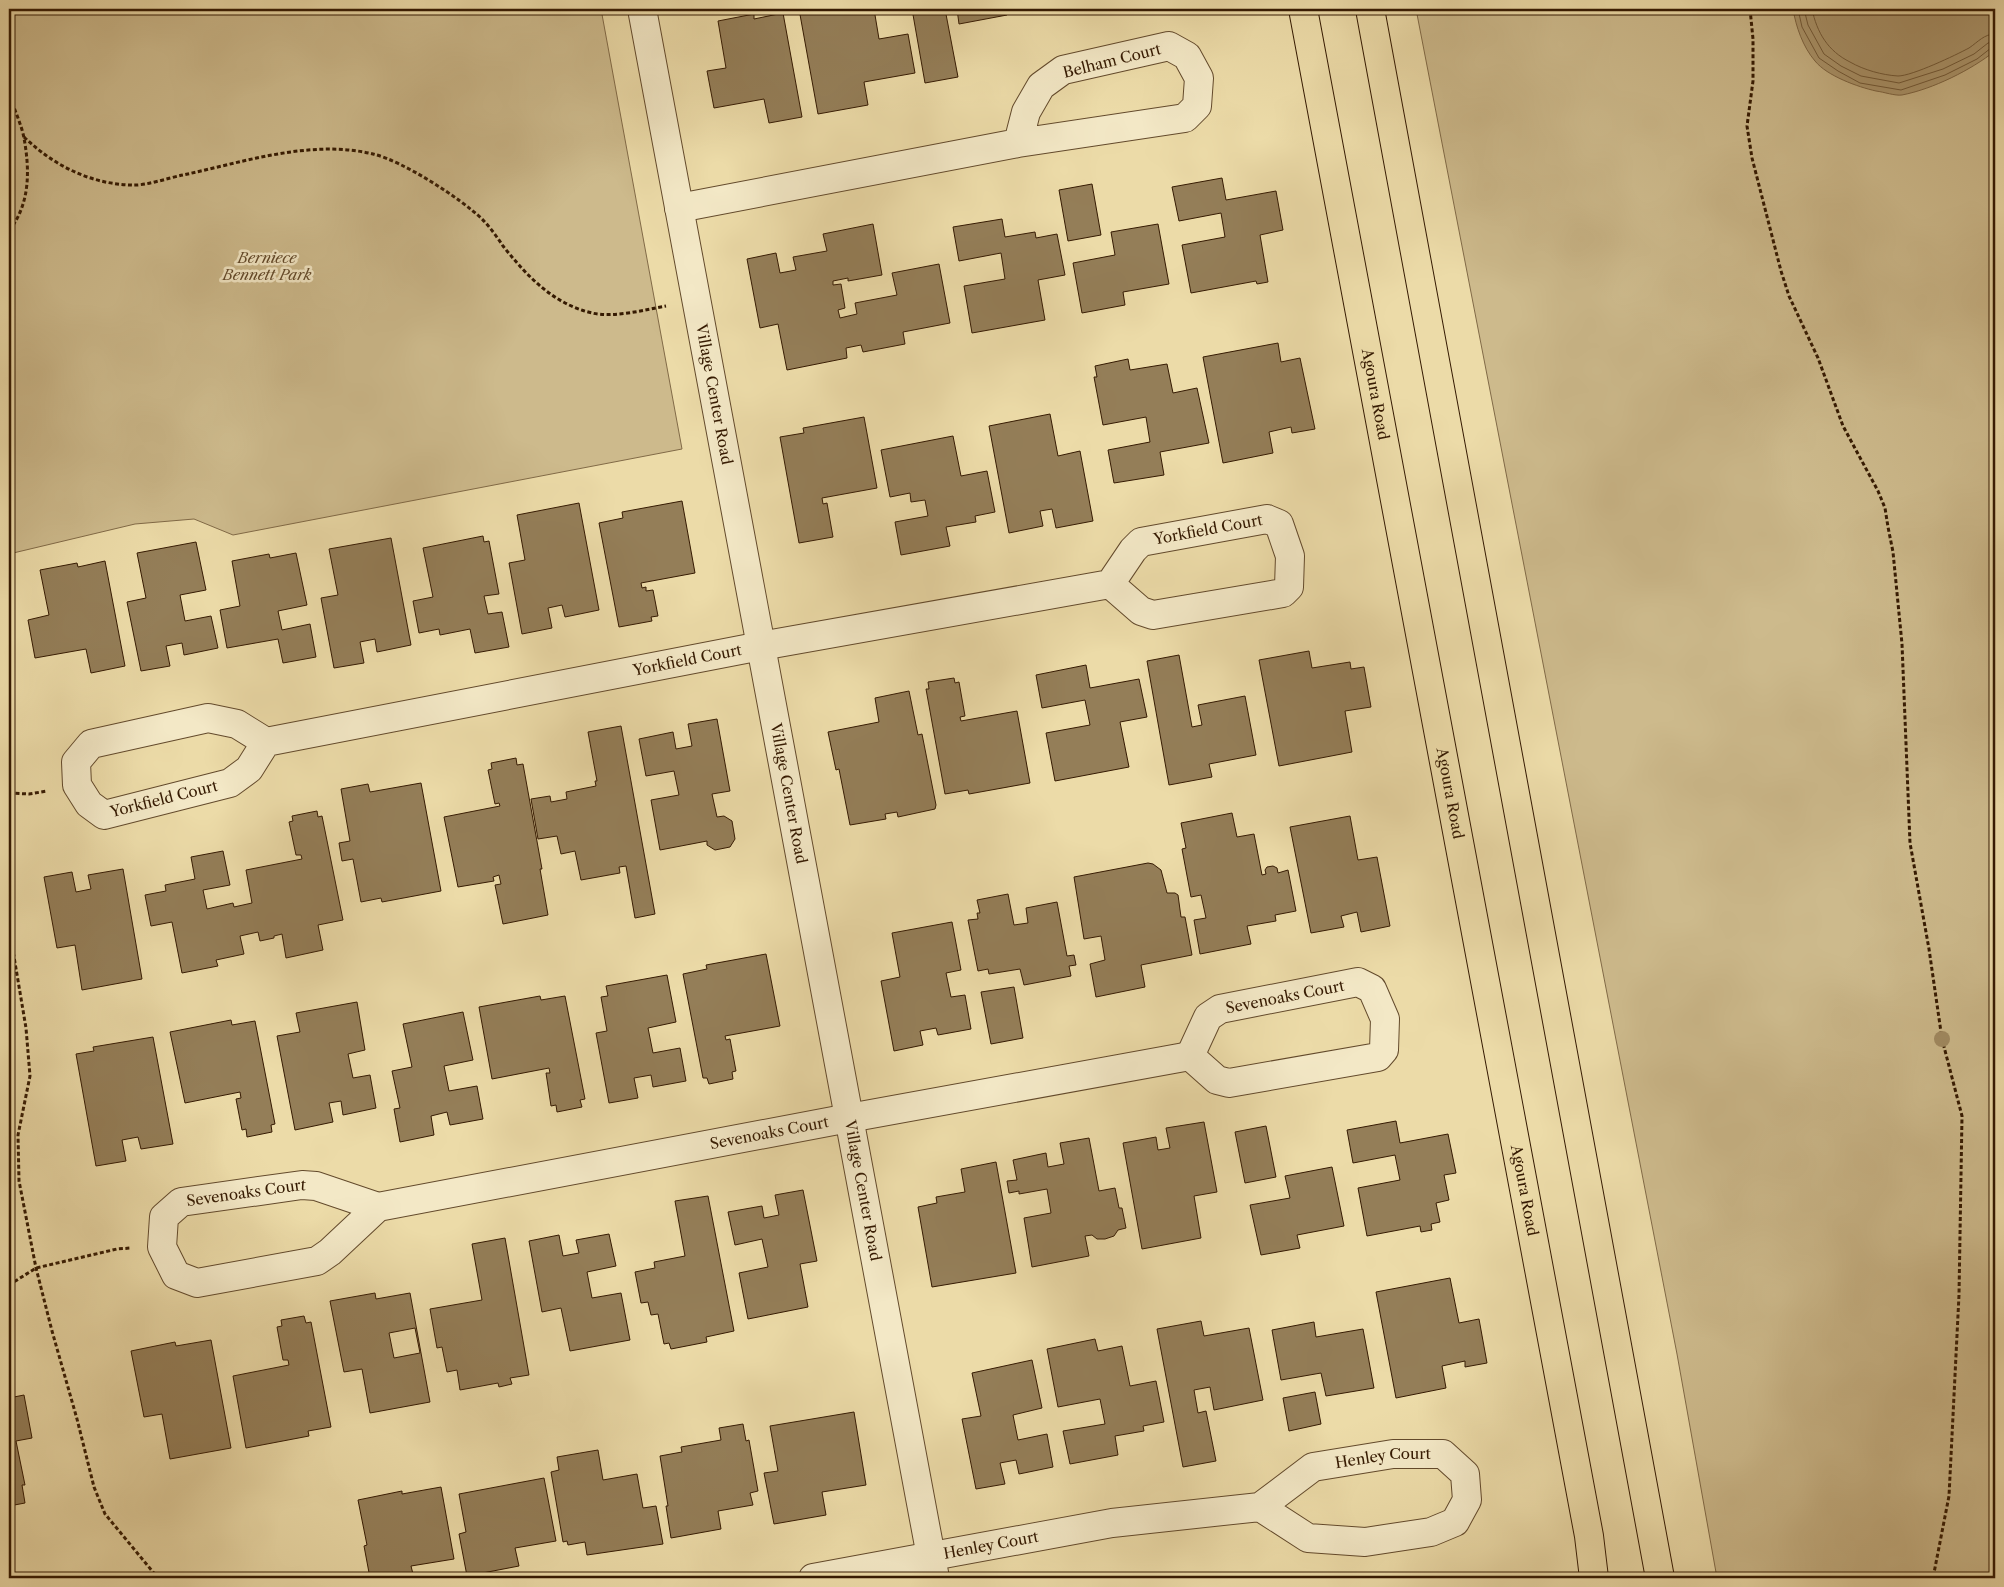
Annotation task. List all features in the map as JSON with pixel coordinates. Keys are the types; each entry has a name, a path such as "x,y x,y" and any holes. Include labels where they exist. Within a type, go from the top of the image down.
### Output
{"main road":[{"name":"Agoura Road","path":"1303,9 1589,1536 1594,1578"},
{"path":"1370,9 1660,1578"}],"street":[{"name":"Village Center Road","path":"642,9 933,1567"},
{"name":"Belham Court","path":"678,208 1018,143 1185,118 1197,106 1199,78 1187,56 1170,46 1063,70 1040,86 1026,112 1018,143"},
{"name":"Yorkfield Court","path":"266,742 249,769 230,783 104,815 89,804 78,785 76,762 91,744 208,718 237,724 266,742 761,646 1110,584 1133,550 1141,542 1267,519 1279,524 1290,556 1289,586 1283,593 1153,615 1141,611 1110,584"},
{"name":"Sevenoaks Court","path":"1358,982 1372,989 1385,1019 1384,1050 1378,1058 1229,1083 1217,1080 1190,1056 1208,1017 1220,1009 1358,982"},
{"name":"Sevenoaks Court","path":"162,1247 164,1216 181,1202 302,1185 316,1186 378,1207 1190,1056"},
{"path":"162,1247 176,1275 197,1283 317,1261 330,1252 378,1207"},
{"name":"Henley Court","path":"813,1578 933,1567 1112,1523 1260,1507 1313,1467 1393,1454 1443,1454 1465,1474 1467,1500 1455,1522 1431,1532 1365,1542 1308,1538 1260,1507"}],"path":[{"path":"1750,9 1754,39 1754,71 1747,126 1752,158 1782,271 1789,296 1818,358 1844,426 1885,508 1902,644 1910,843 1929,949 1942,1039 1962,1116 1959,1295 1949,1496 1933,1578"},
{"path":"9,90 24,137 28,184 17,220 9,231"},
{"path":"24,137 42,154 86,178 132,186 286,153 331,149 373,154 406,167 449,194 483,220 522,270 551,296 592,313 623,314 697,301"},
{"path":"9,927 26,1028 30,1076 18,1136 19,1182 36,1268 94,1487 105,1514 158,1578"},
{"path":"9,1285 36,1268 117,1249 162,1247"}],"green space":[{"name":"Berniece Bennett Park","path":"9,9 601,9 682,449 233,535 194,519 135,524 9,554"},
{"path":"1416,9 1995,9 1995,1578 1717,1578 1677,1354"}],"water":[{"path":"1793,9 1995,9 1995,51 1963,72 1926,88 1902,95 1876,91 1843,80 1820,66 1804,43 1798,30"}],"building":[{"path":"799,9 874,9 879,39 908,34 915,73 864,82 868,105 818,114"},
{"path":"912,9 945,9 958,77 925,83"},
{"path":"957,9 1005,9 1007,15 959,24"},
{"path":"783,13 802,117 769,123 764,99 714,108 707,71 726,68 718,21 754,14 754,19"},
{"path":"1222,178 1226,200 1276,191 1283,230 1260,235 1268,282 1257,284 1256,281 1191,293 1182,245 1225,237 1221,213 1179,221 1172,187"},
{"path":"1092,184 1101,235 1068,241 1059,190"},
{"path":"1002,219 1005,237 1035,232 1036,238 1057,234 1065,275 1038,280 1045,320 972,333 964,286 1005,279 1001,253 959,261 953,227"},
{"path":"873,224 882,275 848,281 848,278 833,281 833,285 841,284 845,308 838,310 840,318 857,314 855,303 897,295 892,273 939,264 950,323 903,332 905,344 863,352 861,345 846,348 847,358 787,370 778,324 760,328 747,259 776,253 780,273 796,270 793,257 827,251 823,234"},
{"path":"1158,224 1169,284 1123,292 1125,305 1082,313 1073,263 1115,255 1111,232"},
{"path":"1278,343 1281,362 1300,358 1315,429 1292,433 1291,427 1269,432 1273,453 1223,463 1203,357"},
{"path":"1128,359 1130,370 1167,364 1173,393 1197,388 1209,443 1160,452 1164,475 1114,483 1108,450 1150,442 1146,417 1103,425 1094,377 1097,377 1095,366"},
{"path":"1050,414 1058,456 1080,451 1093,521 1056,528 1052,509 1040,511 1043,526 1009,533 989,426"},
{"path":"864,417 877,488 822,498 823,504 827,503 833,537 799,543 780,437 804,433 803,428"},
{"path":"953,436 961,476 987,471 995,512 975,516 976,522 946,527 950,546 901,555 895,522 928,516 925,500 911,502 910,493 890,497 881,450"},
{"path":"682,501 695,573 641,583 642,588 646,587 646,591 653,590 658,616 651,617 652,621 619,627 599,523 623,518 622,512"},
{"path":"579,503 599,610 565,617 562,605 548,608 552,628 522,634 509,563 525,560 517,515"},
{"path":"483,536 484,542 489,541 499,594 484,596 488,614 502,612 509,647 475,653 470,629 440,635 439,629 419,633 413,601 433,597 423,548"},
{"path":"391,538 411,645 377,652 375,639 360,642 364,663 334,668 321,598 338,595 329,549"},
{"path":"196,542 206,590 180,595 185,621 211,616 218,648 184,655 182,643 166,646 170,666 141,671 127,602 146,598 137,553"},
{"path":"296,553 307,605 278,611 282,630 310,624 316,657 283,663 278,639 227,648 220,610 240,606 232,561 269,554 270,558"},
{"path":"105,561 125,666 91,673 86,649 35,658 28,620 49,615 40,570 77,563 78,567"},
{"path":"1309,651 1312,668 1350,662 1351,669 1364,667 1371,707 1345,711 1352,752 1279,766 1259,660"},
{"path":"1179,655 1192,727 1202,725 1198,705 1245,696 1256,755 1209,764 1212,777 1169,785 1147,661"},
{"path":"1086,665 1090,688 1139,679 1147,717 1120,722 1129,767 1055,781 1046,733 1090,725 1085,700 1042,708 1036,675"},
{"path":"954,678 955,683 959,682 965,716 960,717 961,721 1017,711 1030,783 969,794 968,790 945,794 926,689 929,689 928,682"},
{"path":"909,691 918,735 922,734 936,805 935,809 898,817 897,812 885,814 886,819 850,825 839,769 836,770 828,732 879,722 875,698"},
{"path":"717,719 730,791 712,794 717,817 724,816 732,821 735,839 730,847 715,850 707,845 707,841 660,850 651,800 679,795 674,771 646,776 639,739 673,732 676,749 692,746 688,724"},
{"path":"621,726 655,914 635,918 626,866 619,867 620,873 581,880 575,851 561,854 557,836 538,839 531,799 550,796 551,802 567,799 566,792 596,786 595,781 597,781 588,732"},
{"path":"516,758 517,765 523,764 542,869 540,869 548,915 503,924 495,885 501,884 499,875 493,877 494,881 458,887 444,817 500,806 499,803 495,804 488,770 492,769 491,763"},
{"path":"421,783 441,891 382,902 381,898 361,902 353,859 342,861 339,843 350,841 341,789 368,784 370,792"},
{"path":"317,811 318,817 322,816 343,920 318,925 323,950 286,958 282,934 260,941 258,932 240,936 244,954 216,960 218,966 182,973 172,922 151,926 145,895 166,891 165,885 195,879 191,857 223,851 230,885 203,890 207,909 233,903 234,907 252,903 246,870 302,859 301,855 296,855 289,822 293,821 292,816"},
{"path":"1232,813 1237,837 1254,834 1262,875 1266,874 1265,870 1267,867 1273,866 1277,868 1278,873 1288,870 1296,911 1275,915 1276,921 1247,926 1251,944 1200,954 1194,920 1206,918 1201,895 1191,897 1182,849 1186,848 1181,823"},
{"path":"1350,816 1358,860 1377,857 1390,926 1361,932 1357,912 1341,916 1344,927 1311,933 1290,827"},
{"path":"1148,863 1161,870 1167,893 1178,895 1181,917 1185,917 1192,955 1141,965 1145,987 1096,997 1090,964 1105,960 1101,936 1084,939 1074,877"},
{"path":"123,869 142,979 82,990 75,945 57,948 44,877 72,872 76,892 91,889 88,875"},
{"path":"1008,894 1014,925 1028,923 1026,908 1057,902 1067,956 1074,955 1076,965 1069,966 1071,976 1024,985 1020,969 989,974 988,969 978,971 968,920 978,919 977,913 980,913 977,900"},
{"path":"952,922 961,970 946,973 951,997 965,995 971,1029 938,1035 936,1028 920,1031 923,1045 894,1051 881,981 900,977 892,933"},
{"path":"766,954 780,1026 725,1036 726,1040 730,1039 736,1071 732,1072 733,1079 709,1084 707,1078 703,1078 683,974 707,969 706,965"},
{"path":"667,975 676,1022 648,1028 653,1053 680,1048 686,1081 653,1087 651,1075 634,1078 638,1098 609,1103 596,1033 607,1031 601,997 608,996 606,986"},
{"path":"1014,987 1023,1038 991,1044 981,992"},
{"path":"540,996 541,1000 565,996 585,1099 580,1100 582,1107 557,1112 556,1105 551,1106 546,1073 550,1073 549,1068 492,1079 479,1007"},
{"path":"357,1002 365,1050 348,1054 353,1078 370,1075 376,1108 343,1115 341,1101 329,1103 333,1122 295,1130 277,1036 300,1032 296,1013"},
{"path":"463,1012 473,1060 444,1066 449,1091 477,1086 483,1119 450,1125 447,1112 431,1116 434,1135 400,1142 394,1109 400,1108 392,1071 412,1067 403,1024"},
{"path":"231,1020 232,1025 255,1021 275,1124 271,1125 272,1132 247,1137 246,1129 242,1130 236,1099 241,1098 240,1092 185,1103 170,1032"},
{"path":"153,1037 173,1144 141,1149 138,1137 122,1140 126,1161 96,1166 76,1054 94,1051 93,1047"},
{"path":"1396,1121 1400,1143 1448,1134 1456,1173 1444,1175 1449,1200 1436,1203 1440,1222 1431,1224 1432,1230 1421,1232 1420,1226 1367,1236 1358,1188 1400,1180 1395,1155 1353,1163 1347,1130"},
{"path":"1204,1122 1217,1192 1194,1196 1201,1238 1142,1249 1123,1143 1156,1137 1158,1150 1170,1148 1166,1128"},
{"path":"1266,1126 1276,1177 1245,1183 1235,1132"},
{"path":"1089,1138 1099,1191 1115,1188 1126,1228 1118,1230 1114,1236 1105,1239 1097,1239 1092,1235 1085,1236 1089,1256 1032,1267 1024,1218 1051,1213 1047,1189 1019,1194 1019,1191 1009,1193 1007,1181 1017,1180 1013,1160 1046,1153 1048,1167 1064,1164 1060,1143"},
{"path":"996,1162 1016,1273 932,1287 918,1207 937,1203 936,1197 965,1192 961,1169"},
{"path":"1332,1167 1344,1226 1297,1235 1300,1248 1261,1255 1250,1205 1290,1198 1285,1176"},
{"path":"803,1190 817,1261 800,1264 808,1307 748,1319 739,1273 768,1267 762,1239 735,1245 728,1212 762,1206 764,1218 779,1215 775,1195"},
{"path":"708,1196 734,1331 706,1337 707,1342 671,1349 669,1343 664,1344 658,1314 651,1315 648,1302 641,1303 635,1272 655,1268 654,1262 685,1256 675,1201"},
{"path":"609,1234 616,1266 587,1272 592,1298 621,1293 630,1340 570,1351 561,1308 542,1312 529,1241 559,1235 563,1256 579,1253 576,1240"},
{"path":"505,1238 529,1375 510,1378 512,1384 499,1387 498,1383 460,1390 457,1370 447,1372 442,1347 437,1348 430,1309 482,1300 472,1244"},
{"path":"1450,1278 1459,1323 1479,1319 1487,1363 1465,1367 1465,1361 1442,1366 1446,1388 1396,1398 1376,1292"},
{"path":"375,1293 376,1299 410,1293 430,1402 370,1413 362,1369 344,1372 330,1301","holes":["415,1328 420,1353 394,1358 389,1333"]},
{"path":"304,1316 306,1323 311,1322 331,1427 308,1431 309,1436 246,1448 233,1376 289,1365 288,1360 283,1360 277,1327 282,1326 281,1320"},
{"path":"1201,1321 1204,1336 1249,1328 1263,1400 1214,1410 1210,1387 1194,1390 1198,1413 1206,1411 1216,1461 1183,1467 1157,1329"},
{"path":"1314,1322 1316,1337 1363,1329 1374,1388 1326,1396 1321,1373 1281,1380 1272,1330"},
{"path":"1095,1339 1098,1351 1122,1346 1130,1386 1156,1381 1164,1422 1143,1426 1144,1431 1115,1436 1118,1455 1070,1464 1063,1431 1105,1424 1100,1399 1058,1407 1047,1349"},
{"path":"211,1340 231,1448 170,1459 162,1414 144,1417 131,1351 175,1342 176,1346"},
{"path":"1032,1360 1042,1408 1013,1415 1018,1440 1047,1434 1053,1467 1019,1474 1016,1460 1000,1463 1005,1484 976,1489 962,1419 981,1416 972,1373"},
{"path":"1315,1392 1321,1424 1289,1431 1283,1398"},
{"path":"24,1395 32,1438 16,1441 25,1485 22,1485 25,1503 9,1506 9,1398"},
{"path":"854,1412 866,1485 822,1492 826,1515 774,1524 764,1473 778,1471 770,1426"},
{"path":"743,1424 746,1441 749,1440 758,1491 750,1493 753,1505 718,1511 721,1529 671,1538 660,1456 682,1452 681,1447 721,1440 719,1428"},
{"path":"598,1450 603,1480 637,1474 643,1508 656,1506 663,1544 587,1555 585,1542 568,1545 567,1541 563,1542 551,1472 559,1470 557,1457"},
{"path":"544,1478 556,1541 515,1548 519,1566 467,1576 459,1534 466,1532 459,1494"},
{"path":"441,1487 454,1559 411,1566 414,1578 370,1578 364,1546 367,1545 358,1500 402,1491 402,1494"}]}
